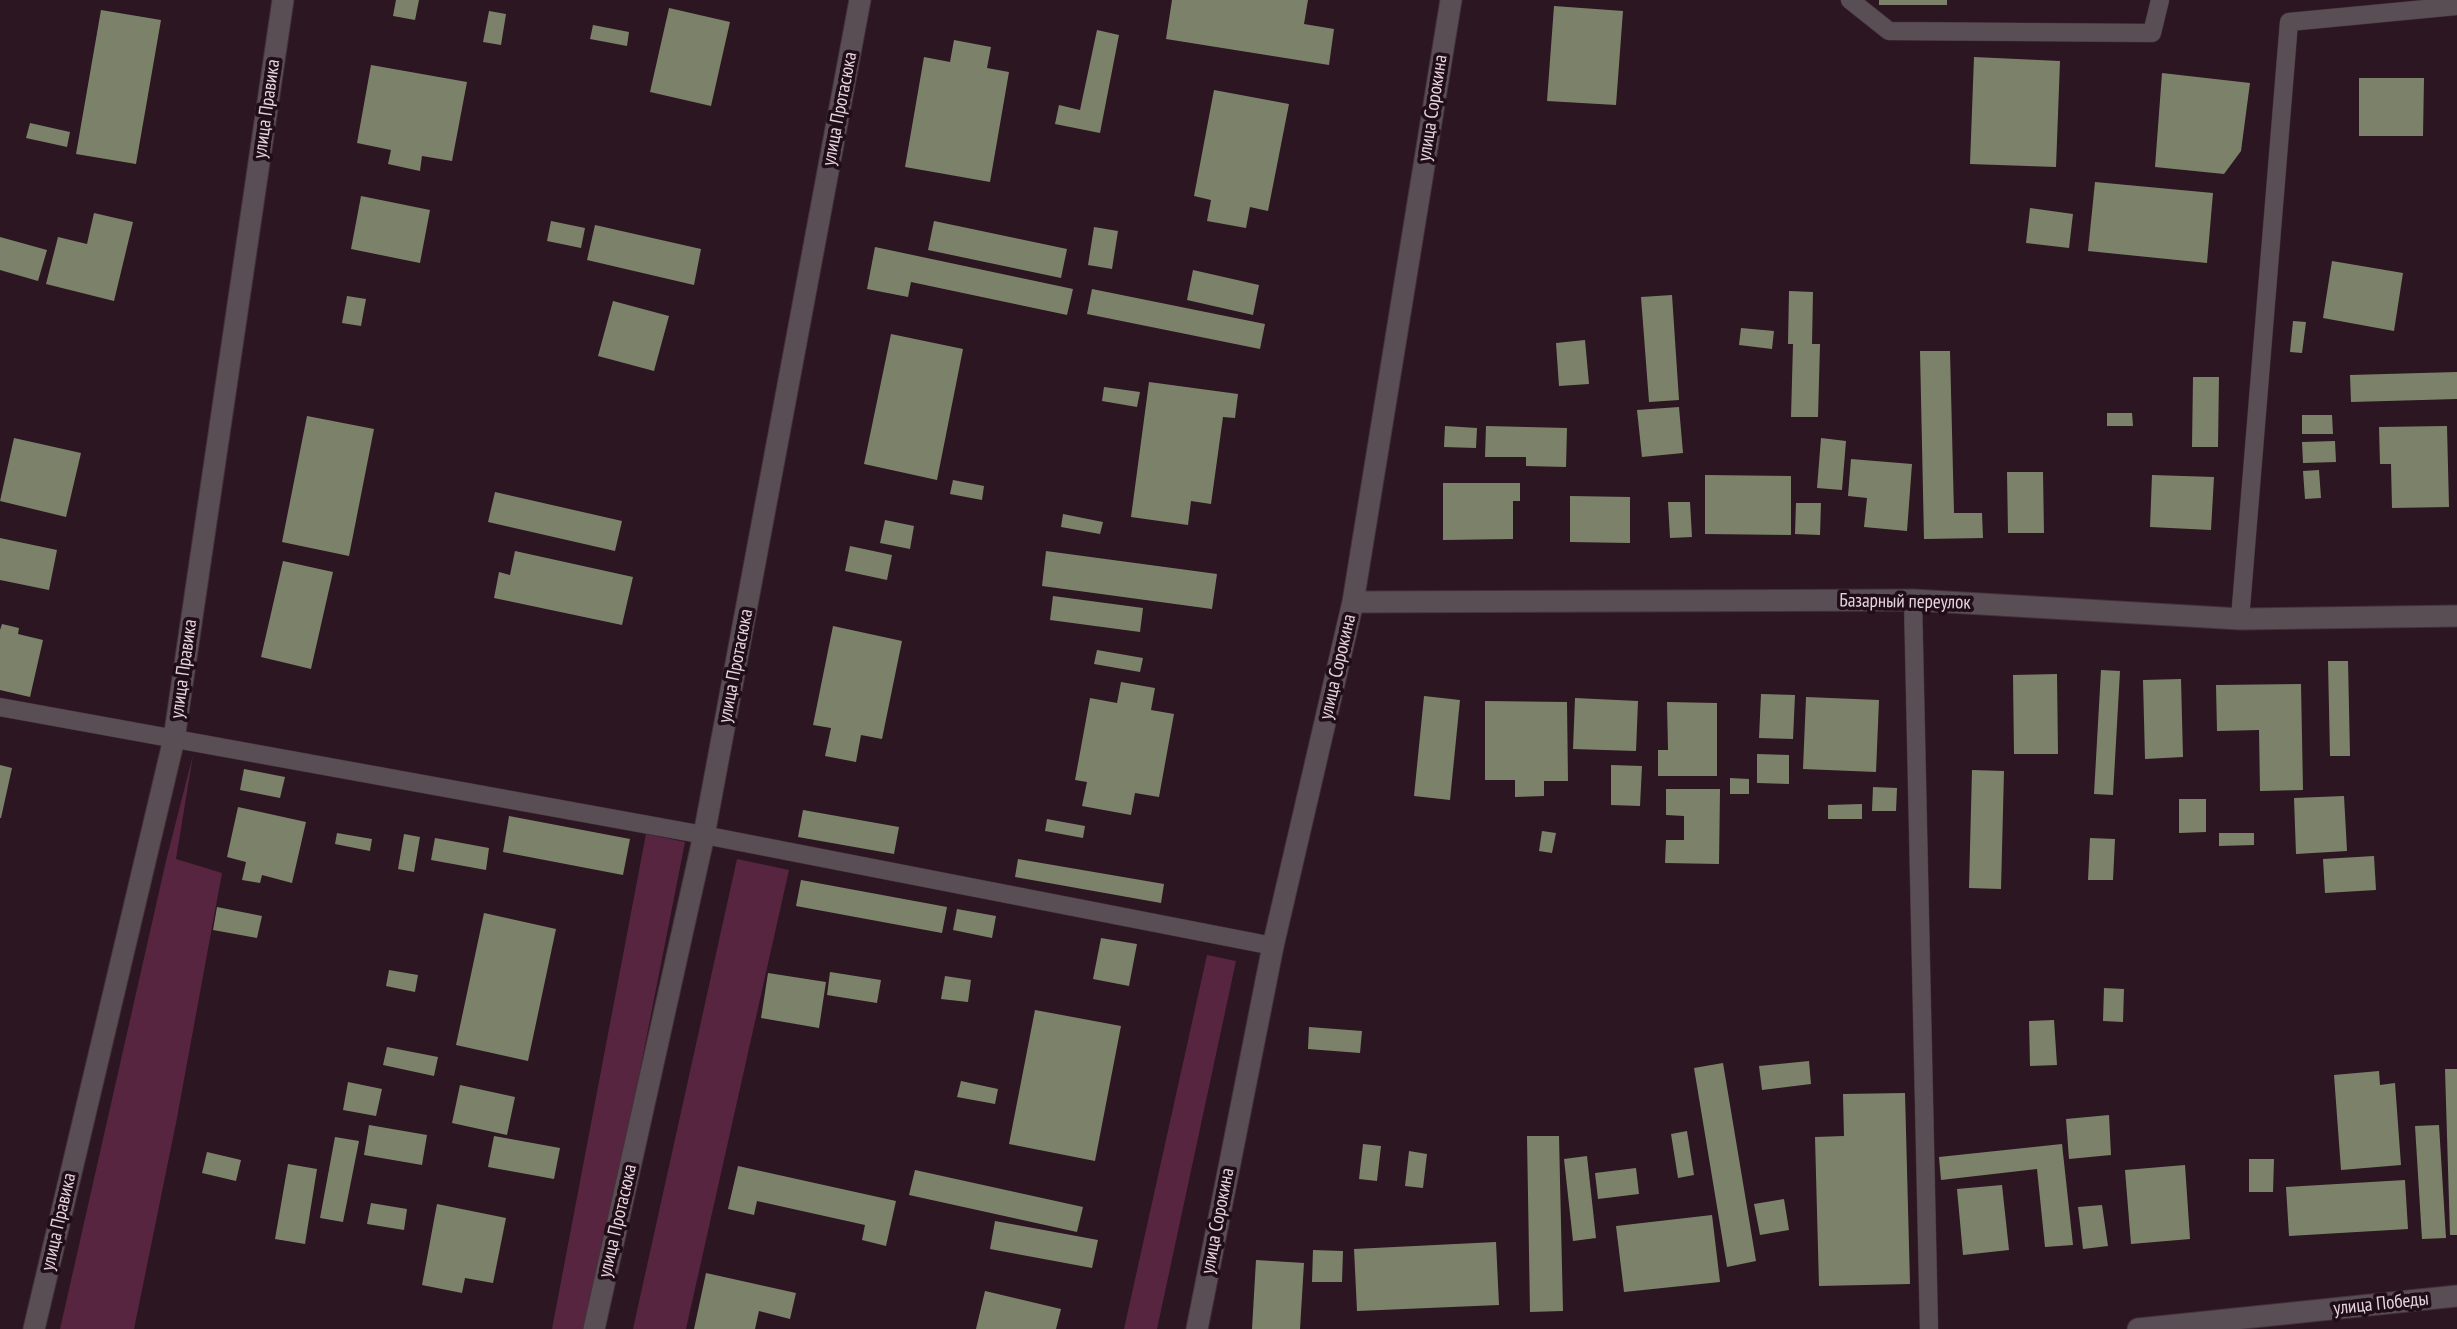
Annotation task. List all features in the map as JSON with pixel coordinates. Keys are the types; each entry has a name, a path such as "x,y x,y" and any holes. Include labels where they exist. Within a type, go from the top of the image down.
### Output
{"street":[{"name":"улица Правика","path":"34,1329 174,739 283,0"},
{"name":"улица Протасюка","path":"594,1329 705,835 860,0"},
{"name":"улица Сорокина","path":"1197,1329 1273,947 1353,602 1451,0"},
{"name":"Базарный переулок","path":"1353,602 1913,600 2239,619 2457,616"},
{"name":"улица Победы","path":"2138,1329 2457,1296"}],"lane":[{"path":"1850,0 1889,31 2138,33 2152,33 2160,0"},
{"path":"2239,619 2289,22 2457,6"},
{"path":"1913,600 1929,1329"},
{"path":"0,706 705,835 1273,947"}],"shaded area":[{"path":"193,755 176,859 222,873 176,1123 134,1329 60,1329 166,861"},
{"path":"646,834 685,842 589,1329 552,1329"},
{"path":"737,859 789,870 686,1329 633,1329"},
{"path":"1207,955 1236,961 1157,1329 1124,1329"}],"building":[{"path":"396,0 419,0 415,20 393,16"},
{"path":"1172,0 1308,0 1304,24 1334,29 1329,65 1166,39"},
{"path":"1879,0 1947,0 1947,5 1879,5"},
{"path":"1554,6 1623,11 1616,105 1547,101"},
{"path":"669,8 730,22 711,106 650,92"},
{"path":"101,10 161,20 136,164 76,154"},
{"path":"489,11 506,14 501,45 483,42"},
{"path":"593,25 629,32 627,46 590,39"},
{"path":"1097,30 1119,35 1100,133 1055,124 1059,105 1080,110"},
{"path":"954,40 991,47 987,68 1009,72 990,182 905,167 924,57 950,62"},
{"path":"1974,57 2060,61 2056,167 1970,164"},
{"path":"371,65 467,82 452,161 422,156 420,171 388,164 391,150 357,143"},
{"path":"2162,73 2250,83 2241,151 2224,174 2155,167"},
{"path":"2359,78 2424,78 2423,136 2359,136"},
{"path":"1214,90 1289,104 1268,211 1250,207 1246,228 1207,221 1211,200 1194,196"},
{"path":"30,123 70,132 67,147 26,138"},
{"path":"2095,182 2213,193 2207,263 2088,251"},
{"path":"361,196 430,210 420,263 351,249"},
{"path":"2030,208 2073,214 2069,248 2026,243"},
{"path":"94,213 133,222 114,301 46,284 58,237 87,244"},
{"path":"551,221 585,228 581,248 547,241"},
{"path":"934,221 1067,249 1061,278 928,250"},
{"path":"595,225 701,249 694,285 587,260"},
{"path":"1094,227 1118,231 1112,269 1088,265"},
{"path":"0,237 47,250 38,281 0,270"},
{"path":"875,247 1073,289 1067,315 911,282 908,297 867,289"},
{"path":"2332,261 2403,273 2394,331 2323,318"},
{"path":"1193,270 1259,285 1253,315 1187,300"},
{"path":"1092,289 1265,324 1260,349 1087,314"},
{"path":"1789,291 1813,292 1812,344 1820,344 1818,417 1791,417 1793,344 1788,344"},
{"path":"1672,295 1679,400 1649,402 1641,297"},
{"path":"347,296 366,299 361,326 342,323"},
{"path":"613,301 669,316 654,371 598,356"},
{"path":"2293,321 2306,322 2302,353 2290,352"},
{"path":"1741,328 1774,331 1772,349 1739,345"},
{"path":"891,334 963,349 937,480 864,464"},
{"path":"1585,340 1589,384 1559,386 1556,343"},
{"path":"1920,351 1950,351 1954,513 1982,513 1983,538 1924,539"},
{"path":"2457,372 2457,399 2351,402 2350,375"},
{"path":"2193,377 2219,377 2218,447 2192,447"},
{"path":"1149,382 1238,394 1235,418 1223,417 1211,504 1191,501 1188,525 1131,517"},
{"path":"1104,387 1140,392 1137,407 1102,401"},
{"path":"1679,407 1683,453 1642,457 1637,410"},
{"path":"2107,413 2132,413 2133,426 2107,426"},
{"path":"2302,415 2332,415 2333,434 2302,434"},
{"path":"307,416 374,429 349,556 282,542"},
{"path":"1445,426 1477,428 1476,448 1444,447"},
{"path":"1486,426 1567,428 1566,467 1526,466 1526,457 1485,457"},
{"path":"2447,426 2449,507 2392,508 2391,464 2380,464 2379,427"},
{"path":"14,438 81,453 66,517 0,501"},
{"path":"1821,438 1846,441 1842,490 1817,488"},
{"path":"2335,441 2336,462 2303,463 2302,442"},
{"path":"1851,459 1912,464 1907,531 1864,527 1867,498 1848,496"},
{"path":"2319,470 2321,498 2305,499 2303,471"},
{"path":"2007,472 2043,472 2044,533 2008,533"},
{"path":"1705,475 1791,476 1791,535 1705,534"},
{"path":"2152,475 2214,477 2211,530 2150,527"},
{"path":"953,480 984,486 982,500 950,494"},
{"path":"1443,483 1520,483 1520,501 1513,501 1513,539 1443,540"},
{"path":"495,492 622,521 615,551 488,522"},
{"path":"1570,496 1630,497 1630,543 1570,542"},
{"path":"1668,502 1690,502 1692,537 1670,538"},
{"path":"1796,503 1821,503 1820,535 1795,534"},
{"path":"1063,514 1103,522 1100,534 1061,527"},
{"path":"885,520 914,526 910,549 880,543"},
{"path":"0,538 57,550 49,590 0,580"},
{"path":"850,546 892,555 887,580 845,571"},
{"path":"515,551 633,577 622,625 494,598 499,572 510,575"},
{"path":"1046,551 1217,574 1212,609 1042,586"},
{"path":"283,561 333,572 311,669 261,657"},
{"path":"1053,596 1143,608 1140,632 1050,620"},
{"path":"2,624 19,628 18,634 43,640 30,697 0,690"},
{"path":"833,626 902,641 882,739 861,735 856,762 825,756 831,728 813,725"},
{"path":"1097,650 1143,658 1140,672 1094,664"},
{"path":"2328,661 2348,661 2350,756 2330,756"},
{"path":"2101,670 2120,671 2113,795 2094,794"},
{"path":"2057,674 2058,754 2014,754 2013,675"},
{"path":"2181,679 2183,757 2145,759 2143,680"},
{"path":"1121,682 1155,688 1151,710 1174,714 1159,797 1135,793 1131,815 1082,806 1087,782 1075,780 1090,698 1117,703"},
{"path":"2301,684 2303,790 2260,791 2259,730 2217,731 2216,685"},
{"path":"1761,694 1795,695 1793,739 1759,738"},
{"path":"1424,696 1460,700 1450,800 1414,796"},
{"path":"1806,697 1879,700 1876,772 1803,769"},
{"path":"1575,698 1638,701 1636,751 1573,749"},
{"path":"1485,701 1567,702 1568,781 1544,781 1544,796 1515,797 1515,780 1485,780"},
{"path":"1667,702 1717,703 1717,776 1658,776 1658,750 1668,750"},
{"path":"1757,754 1789,755 1789,784 1757,783"},
{"path":"0,765 12,768 1,818 0,818"},
{"path":"1611,765 1642,766 1640,806 1611,805"},
{"path":"244,769 285,777 280,798 240,790"},
{"path":"1972,770 2004,771 2001,889 1969,888"},
{"path":"1730,778 1749,779 1749,794 1730,794"},
{"path":"1873,787 1897,788 1896,811 1872,811"},
{"path":"1666,789 1720,789 1719,864 1665,863 1666,840 1684,840 1684,816 1666,815"},
{"path":"2344,796 2347,851 2296,854 2294,798"},
{"path":"2179,799 2206,799 2206,832 2179,833"},
{"path":"1862,804 1862,819 1828,819 1828,805"},
{"path":"238,807 306,822 292,883 262,875 260,883 242,880 246,862 227,857"},
{"path":"803,810 899,827 894,854 798,837"},
{"path":"509,816 630,839 623,875 503,852"},
{"path":"1047,819 1085,826 1083,838 1045,831"},
{"path":"1542,831 1556,833 1552,853 1539,851"},
{"path":"337,833 372,839 370,851 335,844"},
{"path":"2219,833 2254,833 2254,845 2219,846"},
{"path":"404,834 420,837 414,872 398,869"},
{"path":"435,838 489,848 486,870 431,860"},
{"path":"2090,838 2115,839 2113,880 2088,880"},
{"path":"2374,856 2376,890 2325,893 2323,859"},
{"path":"1018,859 1164,884 1161,903 1015,877"},
{"path":"801,880 947,907 942,933 796,906"},
{"path":"217,907 262,916 257,938 213,930"},
{"path":"957,909 996,916 992,938 953,930"},
{"path":"484,913 556,929 528,1061 456,1045"},
{"path":"1101,938 1137,944 1129,986 1093,979"},
{"path":"389,970 418,975 415,992 386,986"},
{"path":"830,972 881,980 877,1003 827,995"},
{"path":"768,973 826,982 819,1028 761,1018"},
{"path":"945,976 971,980 968,1002 941,999"},
{"path":"2104,988 2124,989 2123,1022 2103,1021"},
{"path":"1035,1010 1121,1026 1095,1161 1009,1144"},
{"path":"2054,1020 2057,1065 2030,1066 2029,1021"},
{"path":"1309,1027 1362,1031 1360,1053 1308,1049"},
{"path":"387,1047 438,1057 434,1076 383,1065"},
{"path":"1809,1061 1811,1084 1762,1090 1759,1066"},
{"path":"1723,1063 1756,1261 1727,1267 1694,1068"},
{"path":"2445,1069 2457,1069 2457,1235 2450,1235"},
{"path":"2379,1071 2380,1085 2395,1083 2401,1165 2341,1170 2334,1075"},
{"path":"961,1081 998,1089 995,1104 957,1097"},
{"path":"348,1082 382,1089 376,1116 343,1110"},
{"path":"460,1085 515,1097 507,1135 452,1123"},
{"path":"1905,1093 1910,1284 1819,1286 1815,1137 1844,1136 1843,1094"},
{"path":"2109,1115 2111,1155 2069,1159 2066,1119"},
{"path":"369,1125 427,1135 422,1165 364,1155"},
{"path":"2439,1125 2446,1238 2422,1239 2415,1126"},
{"path":"1687,1131 1694,1175 1678,1178 1671,1134"},
{"path":"494,1136 560,1148 554,1179 488,1167"},
{"path":"1527,1136 1559,1136 1563,1311 1530,1312"},
{"path":"335,1137 359,1141 343,1222 320,1218"},
{"path":"1363,1144 1381,1146 1377,1181 1359,1179"},
{"path":"2062,1144 2073,1245 2045,1247 2037,1169 1941,1180 1939,1157"},
{"path":"1409,1151 1427,1154 1423,1188 1405,1186"},
{"path":"207,1152 241,1160 236,1181 202,1173"},
{"path":"1587,1156 1596,1238 1573,1241 1564,1159"},
{"path":"2249,1159 2274,1159 2273,1192 2249,1192"},
{"path":"288,1164 317,1169 305,1244 275,1239"},
{"path":"2185,1165 2190,1239 2131,1244 2125,1170"},
{"path":"738,1166 896,1201 886,1246 862,1240 865,1225 757,1201 754,1215 728,1209"},
{"path":"1636,1168 1639,1194 1598,1199 1595,1173"},
{"path":"915,1170 1083,1207 1077,1232 909,1195"},
{"path":"2405,1180 2408,1229 2289,1236 2286,1187"},
{"path":"2002,1185 2009,1250 1963,1255 1957,1189"},
{"path":"1784,1199 1789,1230 1760,1235 1754,1204"},
{"path":"371,1203 407,1209 404,1230 367,1224"},
{"path":"437,1204 506,1218 493,1283 465,1278 462,1293 422,1285"},
{"path":"2102,1205 2108,1246 2083,1249 2078,1207"},
{"path":"1712,1215 1720,1282 1624,1292 1616,1226"},
{"path":"995,1221 1098,1240 1092,1268 990,1249"},
{"path":"1496,1242 1499,1305 1357,1311 1354,1249"},
{"path":"1313,1250 1343,1251 1342,1282 1312,1282"},
{"path":"1256,1260 1304,1263 1300,1329 1252,1329"},
{"path":"706,1273 796,1293 790,1319 759,1311 755,1329 694,1329"},
{"path":"985,1291 1061,1309 1056,1329 976,1329"}]}
